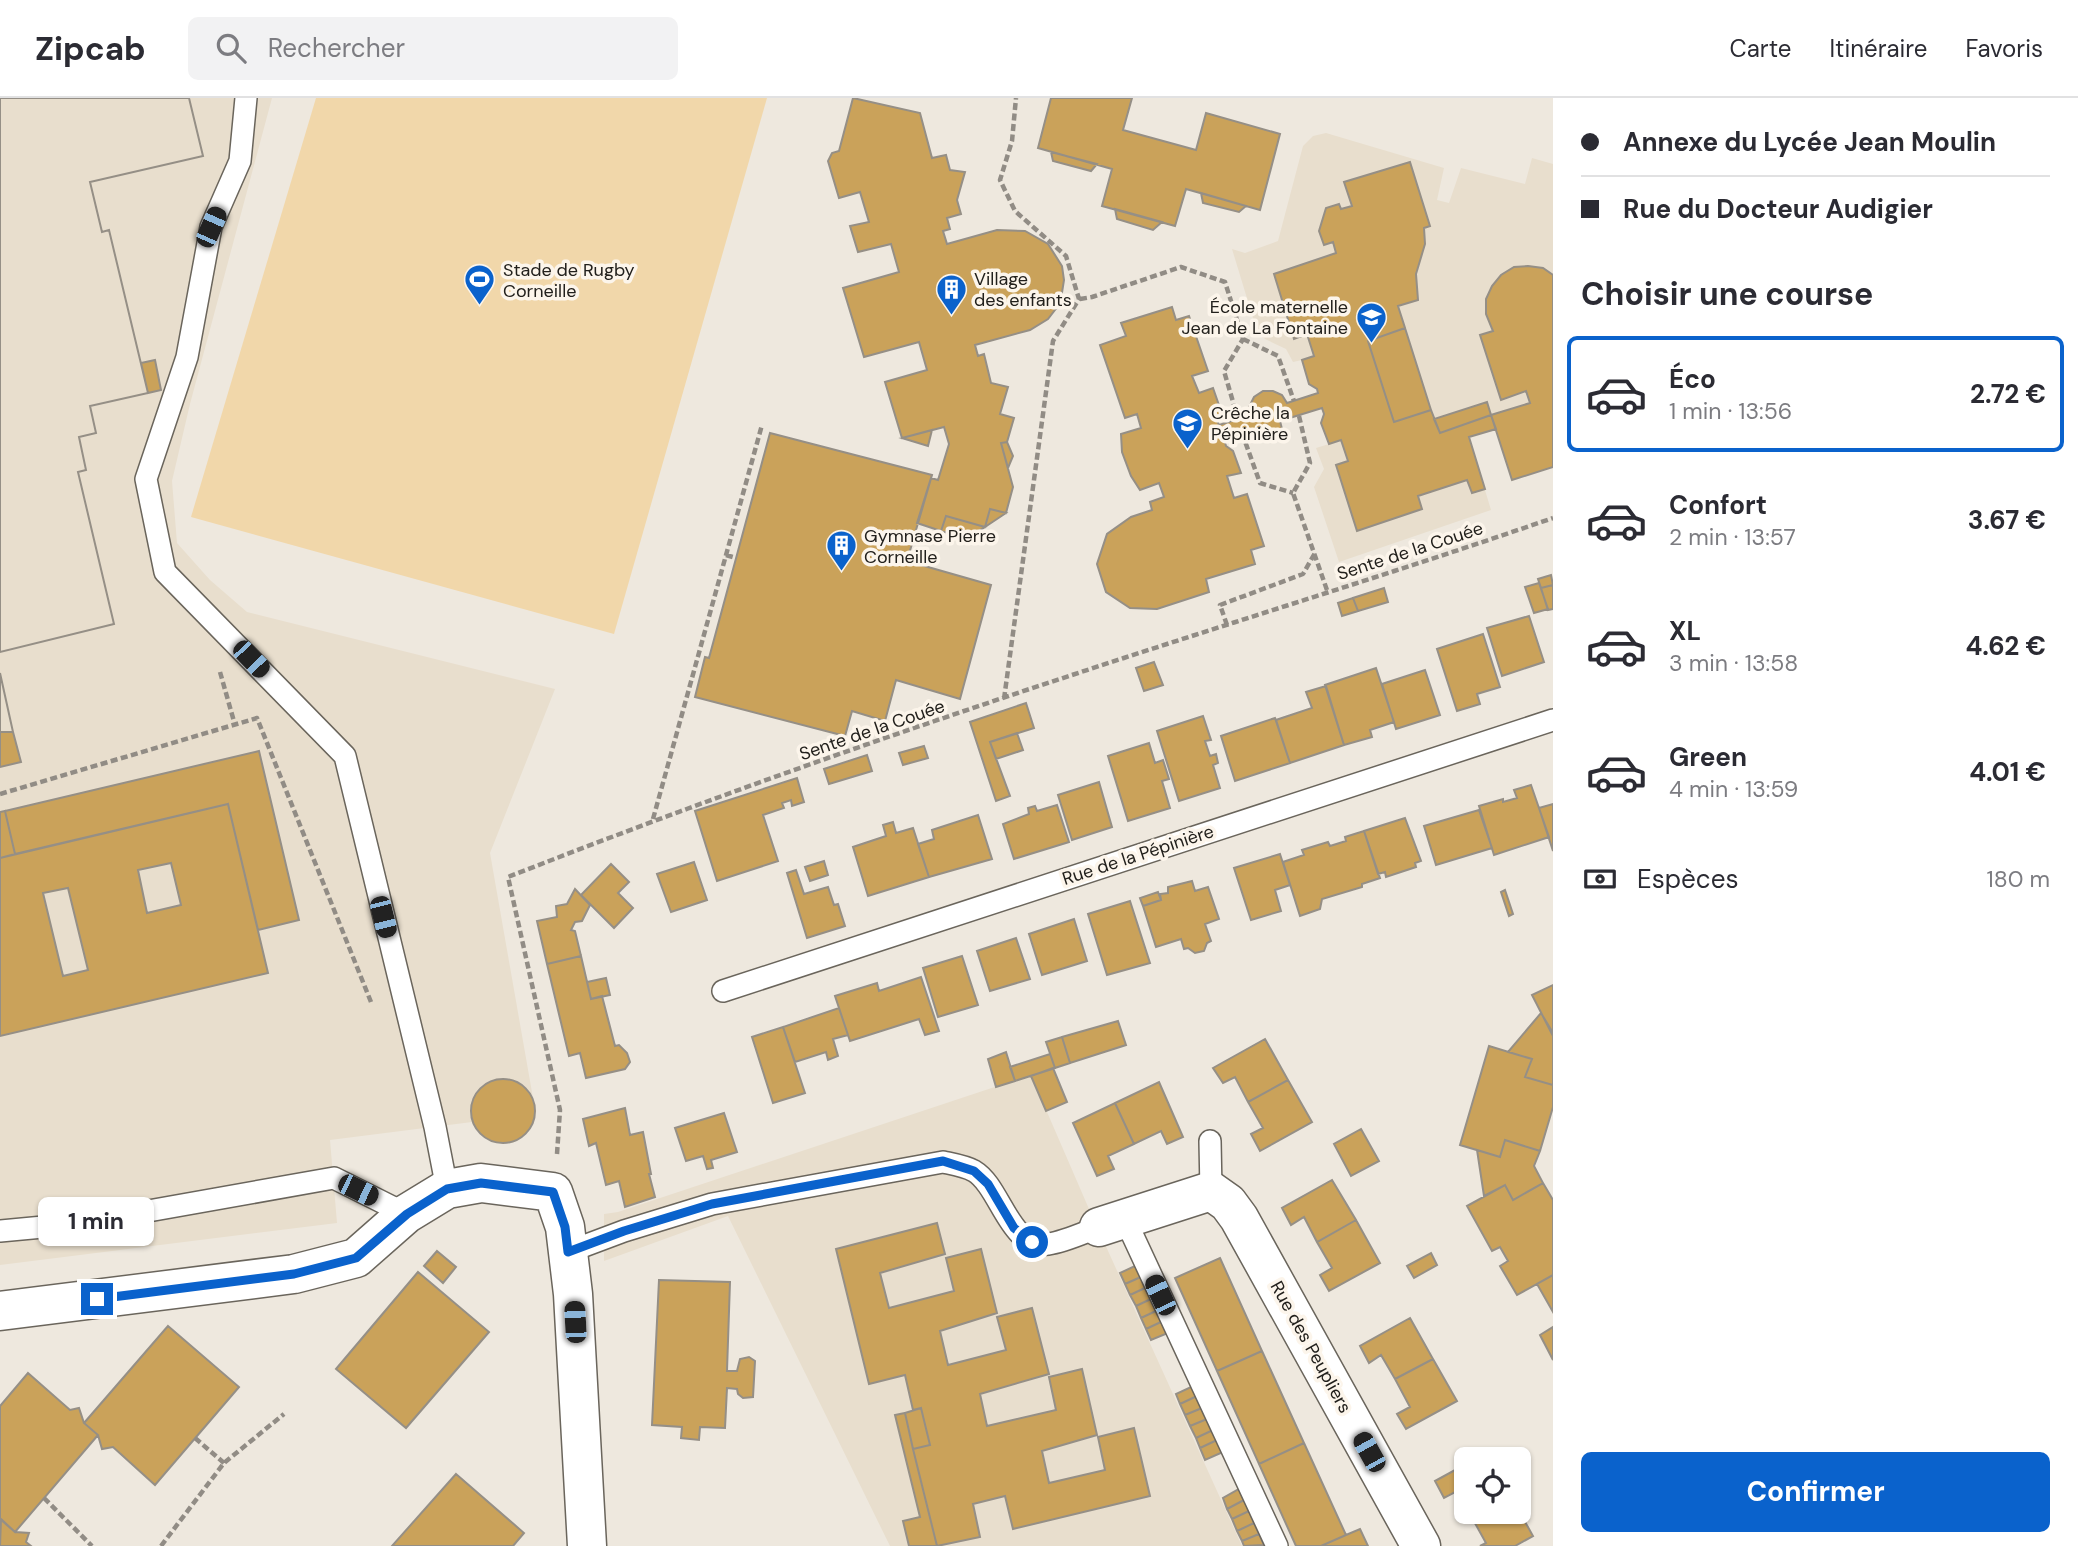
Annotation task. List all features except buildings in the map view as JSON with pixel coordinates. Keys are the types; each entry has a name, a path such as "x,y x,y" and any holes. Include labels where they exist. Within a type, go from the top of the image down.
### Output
{"street":[{"path":"0,1311 294,1274 356,1258 407,1214 447,1189 481,1183 553,1192 565,1227 573,1294 587,1546"},
{"path":"1112,1223 1212,1191"},
{"name":"Rue des Peupliers","path":"1212,1191 1240,1218 1421,1546"}],"lane":[{"path":"246,98 240,161 211,227 187,357 146,479 165,572 345,756 435,1127 447,1189"},
{"name":"Rue de la Pépinière","path":"723,991 1553,720"},
{"path":"1210,1141 1212,1191"},
{"path":"568,1252 624,1231 712,1204 943,1161 974,1171 988,1184 1014,1228 1032,1242 1047,1245 1112,1223 1276,1546"},
{"path":"0,1231 75,1224 334,1178 407,1214"}],"path":[{"path":"1004,699 1053,341 1079,299 1066,256 1015,211 1000,180 1012,141 1016,98"},
{"path":"1079,299 1181,267 1225,282 1243,339 1278,356 1294,401"},
{"path":"1238,419 1224,371 1243,339"},
{"path":"1298,416 1310,463 1293,493 1328,593"},
{"path":"653,820 762,425"},
{"path":"1242,433 1260,483 1293,493"},
{"name":"Sente de la Couée","path":"553,1192 560,1110 508,877 653,820 1004,699 1553,518"},
{"path":"1227,625 1220,605 1303,574 1315,553"},
{"path":"726,555 736,558"},
{"path":"222,679 235,725"},
{"path":"0,794 257,719 371,1003"},
{"path":"161,1546 224,1463 284,1414"},
{"path":"195,1438 224,1463"},
{"path":"44,1498 92,1546"}],"shaded area":[{"path":"0,98 272,98 172,481 177,543 210,580 247,612 555,689 490,853 533,1098 529,1091 518,1083 506,1079 494,1080 482,1087 474,1097 472,1122 330,1140 337,1223 0,1265"},
{"name":"Stade de Rugby Corneille","path":"316,98 767,98 614,634 191,517"},
{"name":"École maternelle Jean de La Fontaine","path":"1326,133 1444,168 1437,200 1449,203 1461,168 1525,184 1532,158 1553,164 1553,467 1512,480 1496,430 1469,437 1491,510 1339,562 1314,487 1324,469 1316,448 1329,444 1321,423 1324,414 1317,389 1309,384 1302,360 1293,362 1286,349 1265,339 1257,331 1232,249 1245,253 1278,241 1303,146 1313,136"},
{"path":"1031,1075 1242,1546 890,1546 728,1216 604,1261 604,1214 618,1212"}],"place":[{"name":"Stade de Rugby Corneille","path":"480,307"},
{"name":"Village des enfants","path":"951,316"},
{"name":"École maternelle Jean de La Fontaine","path":"1371,344"},
{"name":"Crêche la Pépinière","path":"1188,450"},
{"name":"Gymnase Pierre Corneille","path":"841,573"}],"route":[{"path":"97,1299 294,1274 356,1258 425,1202 447,1189 481,1183 553,1192 565,1227 568,1252 624,1231 712,1204 943,1161 974,1171 988,1184 1014,1228 1032,1242"}]}
